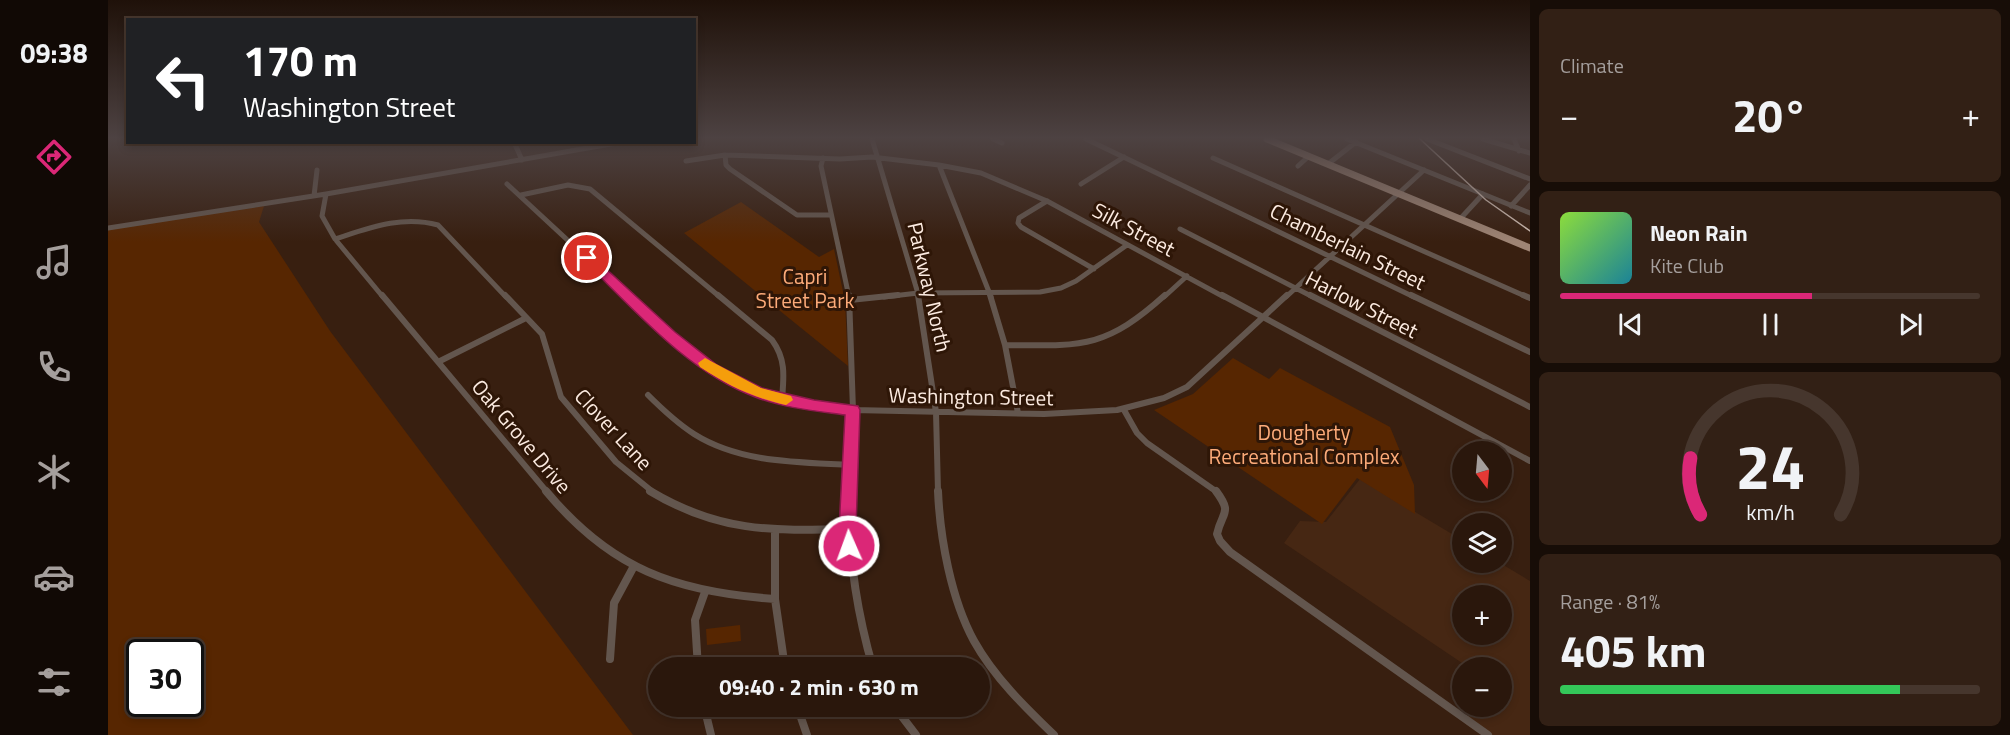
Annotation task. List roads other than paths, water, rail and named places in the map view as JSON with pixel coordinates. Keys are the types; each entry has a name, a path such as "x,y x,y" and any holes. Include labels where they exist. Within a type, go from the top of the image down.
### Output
{"main road":[{"path":"1351,173 1530,248"}],"street":[{"path":"314,196 317,173"},
{"path":"108,228 445,173"},
{"path":"736,173 797,215 831,215"},
{"path":"822,173 850,300 853,410 848,529 852,579 870,657"},
{"name":"Parkway North","path":"883,173 918,293 926,336 936,412 942,540 960,608 974,641 996,672 1019,701 1053,735"},
{"path":"942,173 990,294 1005,345 1018,413"},
{"name":"Silk Street","path":"978,173 1047,201 1530,461"},
{"path":"1081,184 1098,173"},
{"name":"Chamberlain Street","path":"1158,173 1530,352"},
{"path":"1248,173 1530,298"},
{"name":"Washington Street","path":"507,183 671,335 712,369 758,393 853,410 1092,414 1124,410 1167,399 1187,387 1420,173"},
{"path":"1432,173 1530,213"},
{"path":"1515,173 1530,179"},
{"path":"521,195 568,185 590,189 772,340 781,351 784,364 782,399"},
{"path":"1511,206 1530,185"},
{"name":"Oak Grove Drive","path":"326,194 322,216 335,239 566,515 597,543 634,566 705,592 775,599"},
{"path":"1460,219 1483,194"},
{"path":"1047,201 1019,218 1018,223 1021,227 1094,269"},
{"name":"Clover Lane","path":"335,239 385,223 410,219 426,220 438,225 542,334 548,346 555,383 561,397 622,468 658,497 697,516 733,526 775,531 848,529"},
{"name":"Harlow Street","path":"1180,229 1530,407"},
{"path":"850,300 918,293 990,294 1040,292 1060,288 1094,269 1127,244"},
{"path":"1005,345 1062,345 1104,338 1132,321 1187,276"},
{"path":"438,362 526,318"},
{"path":"648,395 673,419 696,435 724,448 750,456 779,460 850,465"},
{"path":"1124,410 1137,433 1147,443 1215,489 1223,498 1228,508 1227,517 1217,529 1216,535 1221,544 1488,735"},
{"path":"775,531 775,599 783,657"},
{"path":"610,659 614,603 634,566"},
{"path":"697,657 695,620 705,592"},
{"path":"707,717 711,735"},
{"path":"800,717 807,735"},
{"path":"902,717 916,735"}],"railway":[{"path":"1457,173 1486,200 1530,231"}],"park label":[{"name":"Capri Street Park","path":"805,288"},
{"name":"Dougherty Recreational Complex","path":"1304,444"}]}
